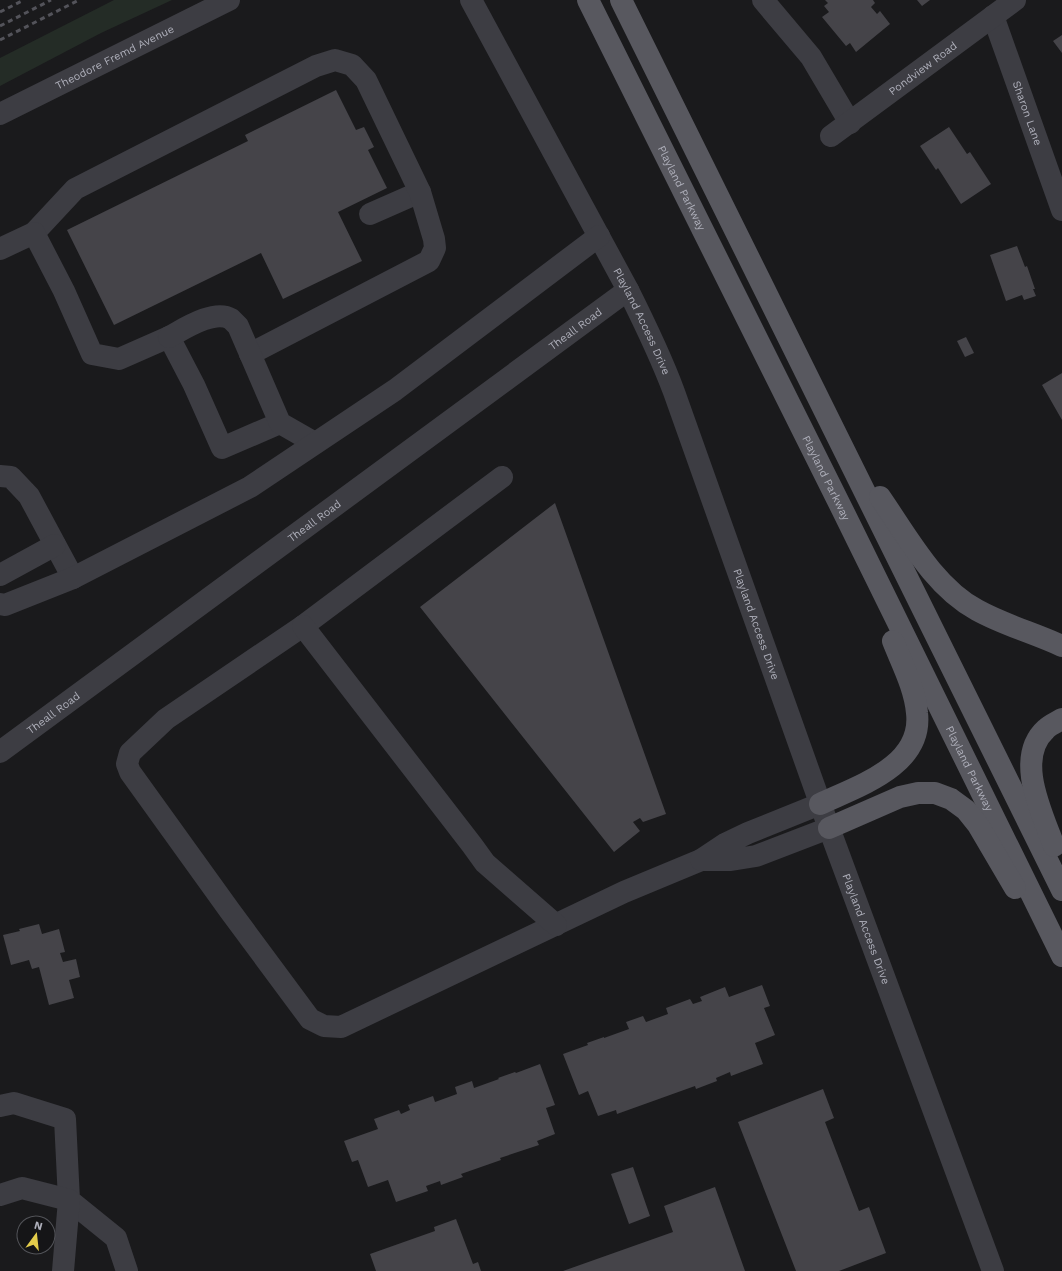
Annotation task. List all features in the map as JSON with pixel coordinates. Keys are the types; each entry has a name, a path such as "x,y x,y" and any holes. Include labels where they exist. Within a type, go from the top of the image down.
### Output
{"main road":[{"name":"Playland Parkway","path":"588,0 844,513 1062,956"},
{"path":"620,0 1062,890"},
{"path":"833,427 923,560 941,581 958,597 976,610 1062,646"},
{"path":"820,804 878,777 895,765 907,751 916,734 918,714 912,690 844,513"},
{"path":"1062,719 1046,728 1036,741 1032,758 1031,779 1062,870"},
{"path":"829,828 900,798 918,793 935,793 951,799 966,810 978,825 1062,968"}],"street":[{"name":"Theodore Fremd Avenue","path":"0,114 229,0"},
{"name":"Playland Access Drive","path":"471,0 648,328 674,392 820,804 989,1270"},
{"path":"763,0 811,57 850,123"},
{"name":"Pondview Road","path":"831,136 1015,0"},
{"name":"Sharon Lane","path":"993,16 1062,210"},
{"path":"0,249 34,233 75,189 316,66 335,60 352,65 366,80 420,192 434,239 435,248 429,261 250,354"},
{"path":"370,214 420,192"},
{"path":"34,233 64,291 92,354 119,359 169,337 197,322 219,316 230,319 238,326 280,423 315,443"},
{"path":"0,604 5,605 72,578 250,487 395,390 599,236"},
{"name":"Theall Road","path":"0,752 628,290"},
{"path":"169,337 194,385 222,448 280,423"},
{"path":"0,476 11,477 28,496 72,578"},
{"path":"502,477 303,626 166,719 130,753 127,764 130,772 310,1020 324,1026 341,1027 624,892 701,860 725,844 748,833 820,804"},
{"path":"0,575 52,540"},
{"path":"303,626 485,863 556,925"},
{"path":"701,860 731,860 756,856 829,828"},
{"path":"0,1106 14,1103 65,1119 69,1200 63,1271"},
{"path":"0,1195 22,1188 69,1200 116,1238 127,1271"}],"shaded area":[{"path":"114,0 172,0 101,33 0,86 0,58"}],"building":[{"path":"825,0 873,0 875,3 871,7 877,14 880,11 890,24 856,52 850,43 846,46 822,17 829,12 824,6 828,3"},
{"path":"917,0 930,0 922,6"},
{"path":"1062,35 1062,53 1053,41"},
{"path":"336,90 356,130 364,127 374,147 368,150 387,188 338,212 362,261 283,299 261,253 114,325 67,230 248,141 245,135"},
{"path":"949,127 967,154 970,152 991,184 961,204 938,168 936,170 920,146"},
{"path":"1017,246 1025,267 1027,266 1036,296 1024,300 1022,295 1006,301 990,255"},
{"path":"966,337 974,353 965,357 957,341"},
{"path":"1062,373 1062,420 1042,385"},
{"path":"555,503 666,814 643,822 640,818 633,822 640,831 614,852 420,607"},
{"path":"39,924 42,934 59,929 65,952 60,953 63,962 76,959 80,977 69,980 74,998 49,1005 39,967 32,969 29,960 11,965 3,935"},
{"path":"762,985 770,1006 764,1008 775,1035 755,1043 763,1064 731,1076 730,1072 716,1078 717,1081 696,1089 695,1086 617,1114 616,1110 598,1116 588,1091 579,1095 563,1054 588,1045 587,1043 629,1029 626,1022 643,1016 646,1022 668,1014 666,1008 690,999 693,1004 702,1001 700,997 725,987 729,997"},
{"path":"540,1064 555,1105 546,1108 555,1134 537,1141 539,1145 500,1158 501,1160 461,1174 463,1177 441,1185 440,1181 426,1186 428,1191 396,1202 388,1180 368,1187 358,1160 352,1162 344,1141 378,1129 374,1119 399,1110 401,1114 410,1110 408,1105 433,1096 435,1102 457,1094 455,1087 472,1081 474,1088"},
{"path":"823,1089 834,1118 825,1122 859,1211 869,1207 886,1253 839,1271 796,1271 738,1122"},
{"path":"633,1167 650,1216 629,1224 611,1174"},
{"path":"715,1187 745,1271 563,1271 673,1232 664,1206"},
{"path":"456,1219 473,1264 478,1262 481,1271 376,1271 370,1254 435,1231 434,1227"}],"railway":[{"path":"0,12 24,0"},
{"path":"0,26 51,0"},
{"path":"0,40 79,0"}]}
